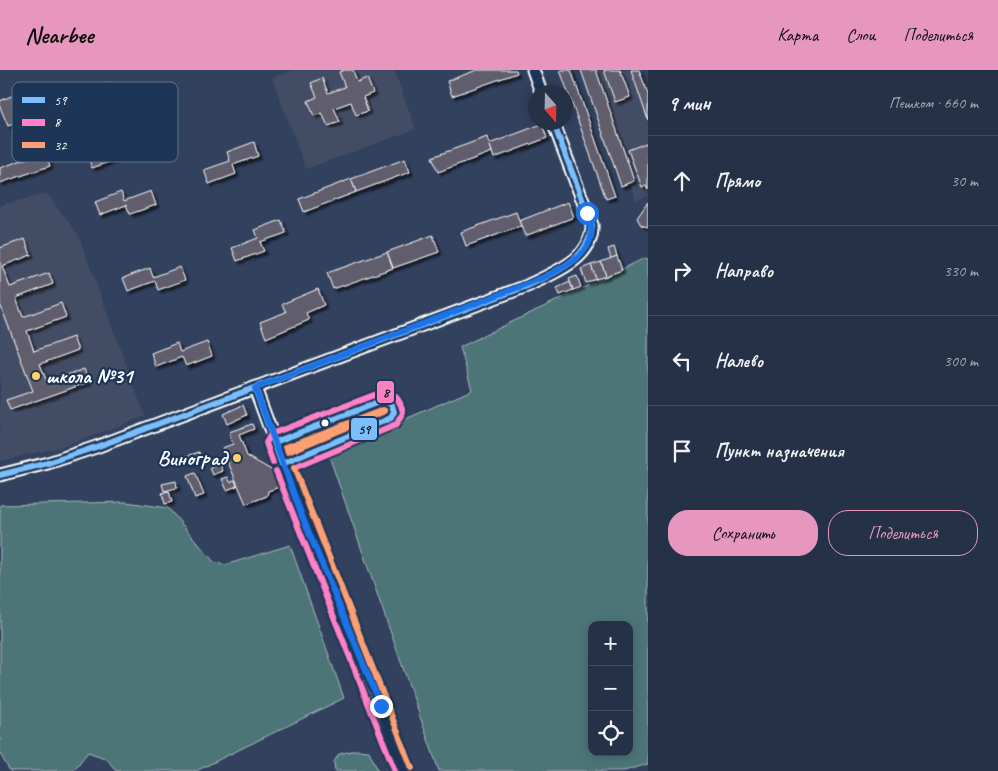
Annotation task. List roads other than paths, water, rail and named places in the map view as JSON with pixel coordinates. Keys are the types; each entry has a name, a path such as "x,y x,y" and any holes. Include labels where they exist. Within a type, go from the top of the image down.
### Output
{"street":[{"path":"533,70 538,85"},
{"path":"0,475 48,463 96,447 527,286 564,267 584,253 591,242 592,225 556,130"},
{"path":"255,388 302,516 381,706 404,771"}],"place":[{"name":"школа №31","path":"36,376"},
{"name":"Виноград","path":"237,458"}]}
